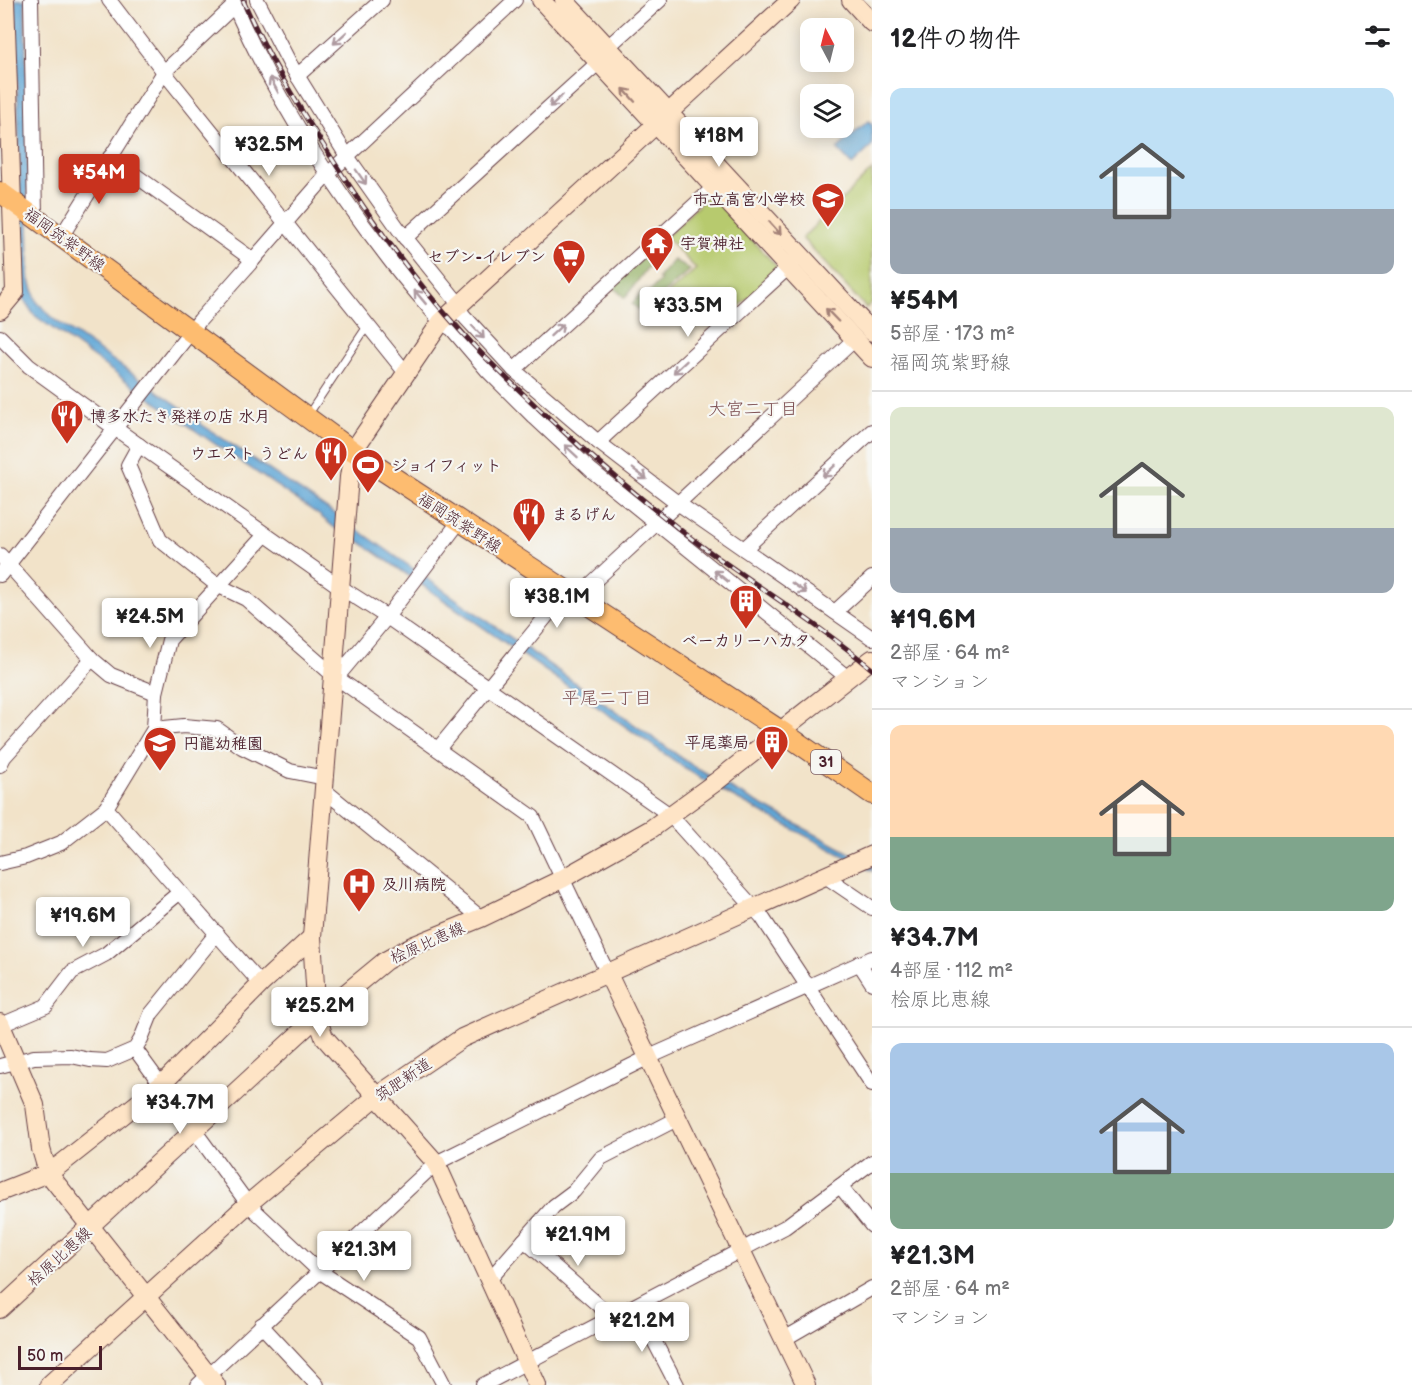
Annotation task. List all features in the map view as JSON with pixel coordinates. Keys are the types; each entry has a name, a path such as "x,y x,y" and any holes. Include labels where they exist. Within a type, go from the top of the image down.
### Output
{"main road":[{"name":"福岡筑紫野線","path":"19,206 353,451 781,731 872,794"}],"street":[{"path":"5,0 4,80 19,206"},
{"path":"0,310 15,292 31,0"},
{"path":"109,0 164,72 406,373"},
{"path":"257,0 297,76 346,156 405,238 459,305 463,315 514,369 598,442 679,504 872,638"},
{"path":"297,76 382,0"},
{"path":"0,575 4,559 116,429 191,331 327,175 515,0"},
{"path":"540,0 605,56"},
{"path":"564,0 605,56 661,119 712,188 867,331 872,358"},
{"path":"405,238 605,56 611,44 660,0"},
{"path":"537,1385 525,1363 436,1163 324,1036 317,1017 312,937 353,451 441,322 790,0"},
{"path":"851,0 872,23"},
{"path":"61,237 164,72 236,2 273,85 327,175 386,255 441,322 452,329 487,370 592,471 848,678"},
{"path":"661,119 728,175 794,262"},
{"path":"110,157 253,260"},
{"path":"514,369 728,175"},
{"path":"598,442 794,262"},
{"path":"438,749 520,649 572,594 679,504 867,331"},
{"path":"0,337 29,366 116,429 670,815 755,907 872,1084"},
{"path":"744,549 872,431"},
{"path":"139,445 128,465 160,540 217,585 246,598 335,676 533,816 806,1385"},
{"path":"335,676 387,617 459,522"},
{"path":"0,863 26,857 61,843 106,808 154,729 156,693 169,640 265,535"},
{"path":"4,559 92,659 111,675 156,693"},
{"path":"835,612 872,578"},
{"path":"0,765 4,757 92,659"},
{"name":"桧原比恵線","path":"0,1310 317,1017 385,961 412,946 481,918 562,879 651,829 714,783 872,659"},
{"path":"154,729 184,726 217,729 242,747 290,771 325,784 481,918"},
{"path":"106,808 261,984"},
{"name":"筑肥新道","path":"48,1385 248,1204 377,1095 462,1038 864,858"},
{"path":"825,876 872,908"},
{"path":"180,892 106,954 72,972 46,1006 0,1024 8,1063 35,1105 41,1149 48,1173 89,1228 136,1282 207,1382 261,1325 436,1163 649,1057 866,961 872,983"},
{"path":"8,1063 34,1057 71,1056 107,1061 135,1048 151,1014 217,933"},
{"path":"0,1192 48,1173 161,1085 261,984 312,937"},
{"path":"135,1048 248,1204 319,1271 419,1337 444,1385"},
{"path":"489,1280 554,1206 574,1191 601,1158 677,1119"},
{"path":"483,1385 785,1227 872,1162"},
{"path":"840,1186 872,1226"},
{"path":"524,1240 612,1317"},
{"path":"784,1339 872,1288"},
{"path":"636,1306 677,1385"},
{"path":"261,1325 317,1385"}],"lane":[{"path":"307,417 368,325"}],"green space":[{"path":"872,170 872,302 866,308 802,238"},
{"path":"710,194 780,270 719,324 689,296 663,315 654,306 696,269 666,237"},
{"path":"658,243 662,248 625,298 612,286"},
{"path":"674,260 690,270 642,312 632,304 641,293 646,295 661,280 658,278"}],"water":[{"path":"15,0 25,0 29,277 37,302 55,320 199,420 201,424 354,527 696,768 872,865 872,871 729,795 691,772 353,537 335,528 34,315 21,295"},
{"path":"868,121 872,125 872,146 852,165 837,149 849,138 854,138 854,134"}],"railway":[{"path":"243,0 260,37 300,109 340,171 397,254 460,331 531,402 631,490 707,550 826,633 872,669"}],"place":[{"name":"市立高宮小学校","path":"828,228"},
{"name":"宇賀神社","path":"657,272"},
{"name":"セブン-イレブン","path":"569,285"},
{"name":"博多水たき発祥の店 水月","path":"67,445"},
{"name":"ウエスト うどん","path":"331,482"},
{"name":"ジョイフィット","path":"368,494"},
{"name":"まるげん","path":"529,543"},
{"name":"ベーカリーハカタ","path":"746,630"},
{"name":"平尾薬局","path":"772,771"},
{"name":"円龍幼稚園","path":"160,772"},
{"name":"及川病院","path":"359,913"}],"district":[{"name":"大宮二丁目","path":"753,409"},
{"name":"平尾二丁目","path":"607,698"}]}
